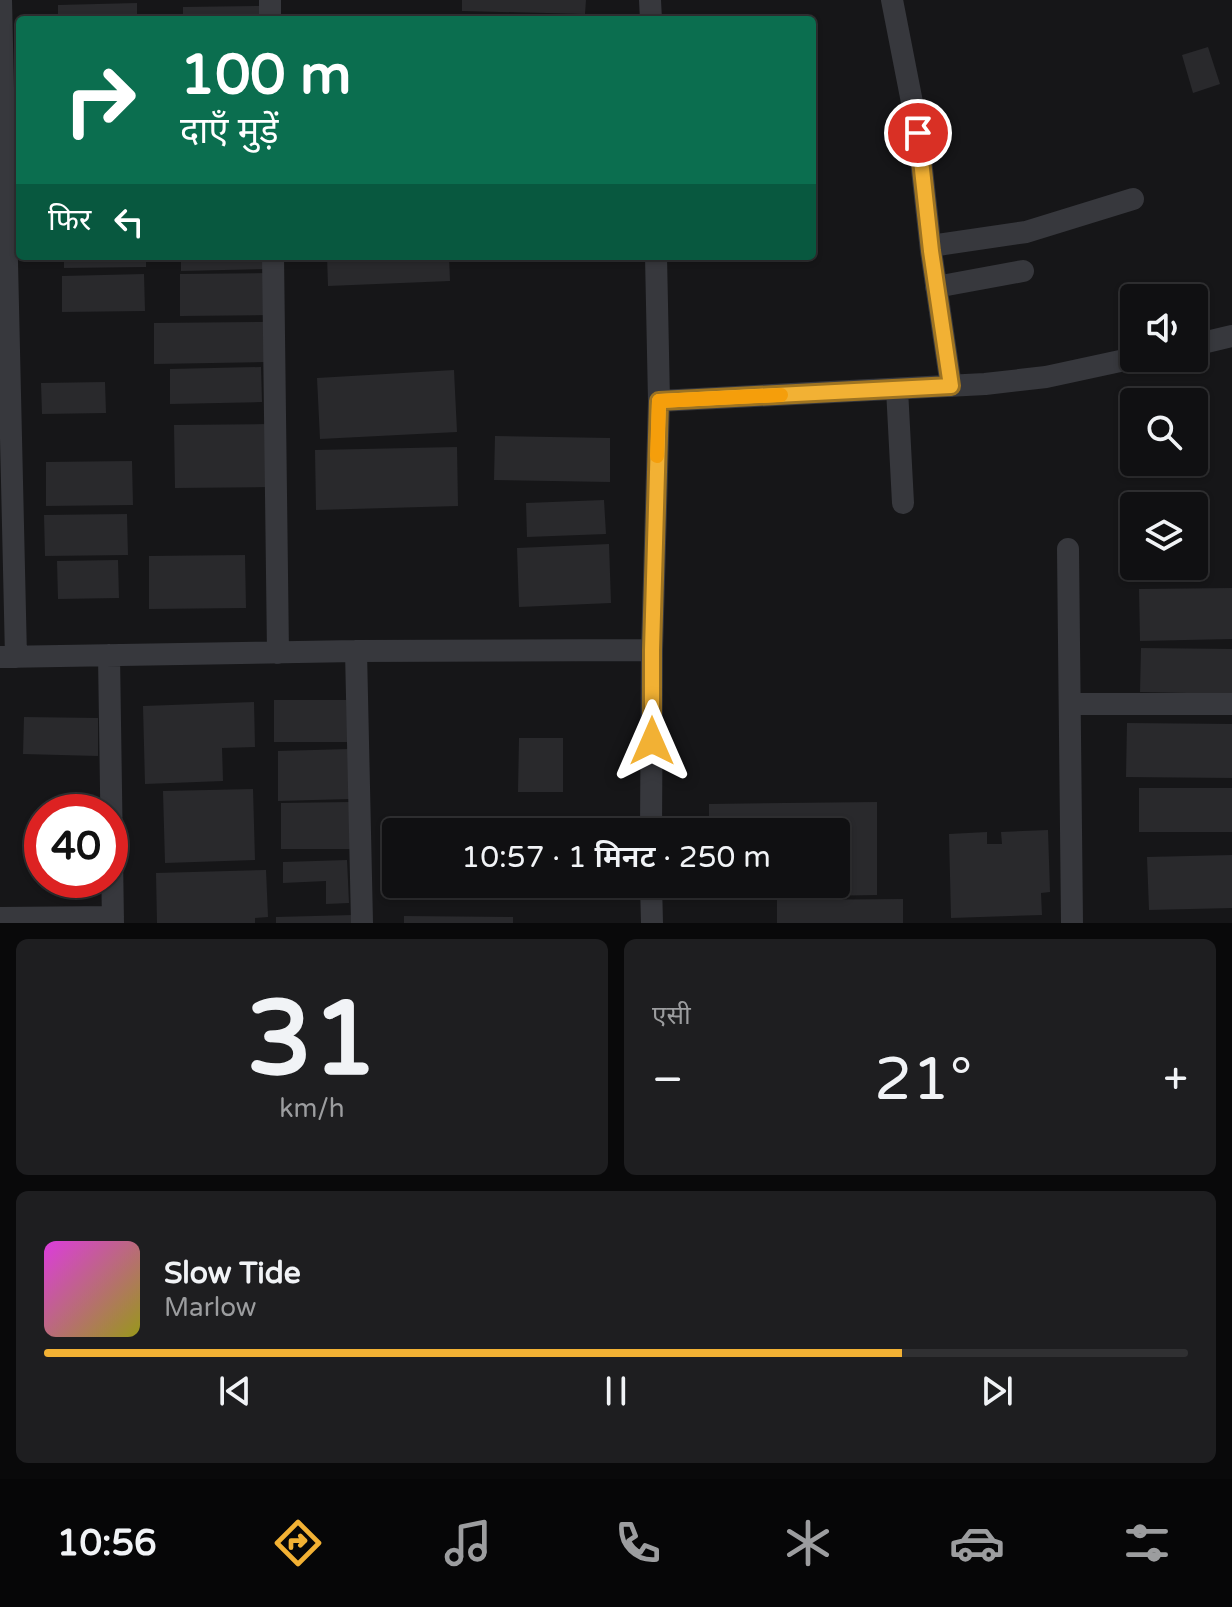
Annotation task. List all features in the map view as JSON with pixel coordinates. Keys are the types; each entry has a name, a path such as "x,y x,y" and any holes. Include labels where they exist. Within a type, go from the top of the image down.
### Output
{"street":[{"path":"1,0 8,657 652,650"},
{"path":"892,0 918,133 951,386"},
{"path":"931,246 1026,232 1133,199"},
{"path":"273,260 278,653"},
{"path":"651,818 659,401 656,260"},
{"path":"936,287 1023,271"},
{"path":"1208,342 1232,336"},
{"path":"659,401 951,386 1046,377 1120,361"},
{"path":"897,389 903,503"},
{"path":"1068,549 1072,923"},
{"path":"356,651 362,923"},
{"path":"0,918 113,920 109,655"},
{"path":"1070,704 1232,704"},
{"path":"651,898 652,923"}],"building":[{"path":"462,0 586,0 585,14 462,11"},
{"path":"137,3 137,16 58,16 58,5"},
{"path":"260,6 260,16 183,16 183,7"},
{"path":"1208,47 1220,84 1193,93 1182,55"},
{"path":"64,260 146,260 146,267 64,268"},
{"path":"181,260 269,260 269,269 181,271"},
{"path":"327,260 449,260 450,281 328,286"},
{"path":"269,273 270,315 180,316 180,274"},
{"path":"144,274 145,311 62,312 62,276"},
{"path":"267,322 267,362 154,364 154,323"},
{"path":"261,367 262,402 170,404 170,369"},
{"path":"454,370 457,432 320,439 317,378"},
{"path":"105,382 106,413 42,414 41,383"},
{"path":"268,424 269,487 175,488 174,425"},
{"path":"495,436 610,438 610,482 494,480"},
{"path":"457,447 458,506 316,510 315,450"},
{"path":"132,461 133,505 46,506 46,462"},
{"path":"604,500 606,534 527,537 526,503"},
{"path":"127,514 128,555 45,556 44,515"},
{"path":"609,544 611,603 519,607 517,548"},
{"path":"245,555 246,608 149,609 149,556"},
{"path":"118,560 119,598 58,599 57,561"},
{"path":"1232,588 1232,639 1140,641 1139,589"},
{"path":"1141,648 1232,649 1232,694 1140,692"},
{"path":"274,700 350,700 350,742 274,742"},
{"path":"254,702 255,747 222,748 223,781 145,784 143,706"},
{"path":"24,717 98,718 98,756 23,754"},
{"path":"1127,723 1232,724 1232,778 1126,777"},
{"path":"519,738 563,738 563,792 518,792"},
{"path":"349,749 350,799 278,801 278,751"},
{"path":"1139,788 1232,788 1232,832 1139,832"},
{"path":"253,789 255,860 165,863 163,791"},
{"path":"350,802 350,849 281,849 281,803"},
{"path":"877,802 877,895 850,895 850,818 709,818 709,804"},
{"path":"1048,830 1050,892 1041,893 1042,915 951,918 949,834 987,832 987,844 1002,844 1001,832"},
{"path":"1232,855 1232,908 1149,910 1147,857"},
{"path":"347,860 349,903 326,904 326,881 283,883 283,862"},
{"path":"266,870 268,917 255,918 255,923 157,923 156,873"},
{"path":"903,899 903,923 777,923 777,900"},
{"path":"353,915 353,923 276,923 276,917"},
{"path":"404,916 513,917 513,923 404,923"}],"slow traffic":[{"path":"657,456 659,401 781,395"}],"route":[{"path":"652,741 659,401 951,386 918,133"}]}
